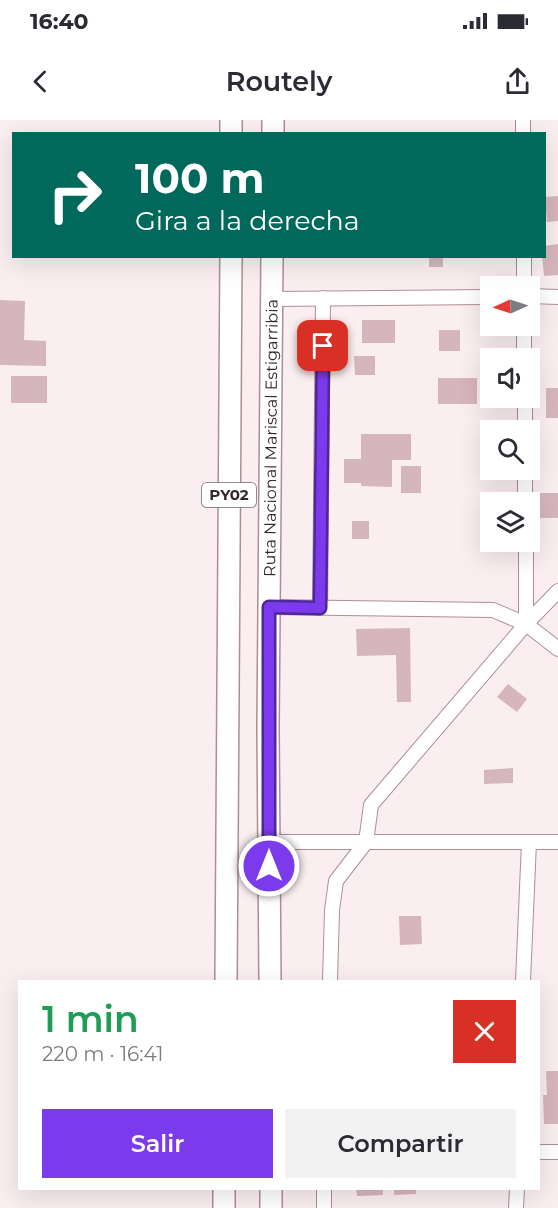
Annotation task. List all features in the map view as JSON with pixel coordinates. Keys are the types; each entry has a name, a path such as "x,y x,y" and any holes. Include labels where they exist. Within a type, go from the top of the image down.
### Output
{"highway":[{"name":"PY02","path":"226,980 231,258"},
{"name":"Ruta Nacional Mariscal Estigarribia","path":"270,980 269,607 272,258"},
{"path":"224,1190 224,1208"},
{"path":"271,1190 271,1208"}],"street":[{"path":"524,258 524,276"},
{"path":"540,296 558,297"},
{"path":"272,299 480,297"},
{"path":"320,608 323,298"},
{"path":"526,552 526,624"},
{"path":"330,980 332,910 336,881 366,842 371,805 526,624 558,591"},
{"path":"269,607 494,610 526,624 558,649"},
{"path":"269,842 558,842"},
{"path":"523,980 529,842"},
{"path":"540,1152 558,1152"},
{"path":"324,1190 324,1208"},
{"path":"516,1208 517,1190"}],"building":[{"path":"558,196 558,221 547,222 546,197"},
{"path":"558,244 558,275 544,276 542,258 546,258 546,246"},
{"path":"429,258 443,258 443,267 429,267"},
{"path":"0,300 25,301 24,340 46,341 46,366 0,365"},
{"path":"362,320 395,320 395,343 362,343"},
{"path":"439,330 460,330 460,351 439,351"},
{"path":"354,356 375,356 375,375 355,375"},
{"path":"11,376 47,376 47,403 11,403"},
{"path":"438,378 477,378 477,404 438,404"},
{"path":"546,388 558,388 558,418 546,418"},
{"path":"361,434 411,434 411,460 392,460 392,487 344,483 344,459 361,459"},
{"path":"401,466 421,466 421,493 401,493"},
{"path":"540,493 558,493 558,518 540,518"},
{"path":"352,521 369,521 369,539 352,539"},
{"path":"410,628 411,702 397,702 396,655 357,656 356,629"},
{"path":"508,684 527,699 517,712 497,697"},
{"path":"513,768 513,783 484,784 484,770"},
{"path":"399,916 421,916 422,944 400,945"},
{"path":"546,1071 558,1071 558,1124 544,1124 543,1095 547,1095"},
{"path":"356,1190 383,1190 383,1195 357,1196"},
{"path":"394,1190 416,1190 416,1194 394,1195"}],"route":[{"path":"269,866 269,607 320,608 323,346"}]}
